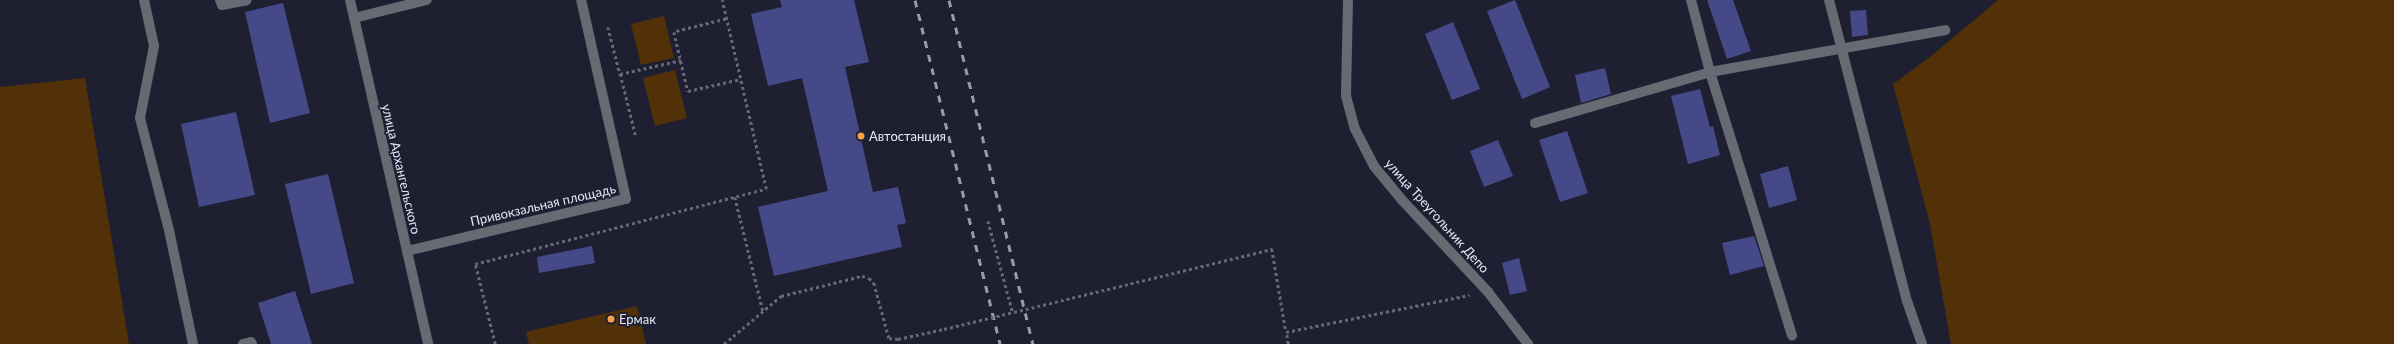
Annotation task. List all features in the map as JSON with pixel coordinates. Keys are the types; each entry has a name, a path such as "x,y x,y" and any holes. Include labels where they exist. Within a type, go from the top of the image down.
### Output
{"street":[{"path":"144,0 154,46 140,118 169,230 193,344"},
{"path":"220,0 222,5 247,0"},
{"name":"улица Архангельского","path":"350,0 428,344"},
{"path":"354,18 427,0"},
{"name":"Привокзальная площадь","path":"407,251 626,199 581,0"},
{"name":"улица Треугольник Депо","path":"1348,0 1346,96 1354,129 1374,166 1402,200 1488,292 1528,344"},
{"path":"1691,0 1710,72 1792,336"},
{"path":"1829,0 1907,301 1922,344"},
{"path":"1535,123 1710,72 1945,30"},
{"path":"243,344 252,342 252,344"}],"path":[{"path":"494,344 475,264 766,189 722,0"},
{"path":"726,19 674,32 688,91 741,79"},
{"path":"608,27 635,135"},
{"path":"620,74 681,60"},
{"path":"735,197 763,310"},
{"path":"988,220 1013,313"},
{"path":"724,344 781,296 862,276 869,278 874,283 888,338 898,339 1013,313 1272,249 1288,344"},
{"path":"1286,332 1488,292"}],"shaded area":[{"path":"1998,0 2394,0 2394,344 1951,344 1930,224 1893,84 1930,57"},
{"path":"664,16 674,58 641,65 631,24"},
{"path":"675,70 687,118 655,126 643,78"},
{"path":"85,78 129,344 0,344 0,87"},
{"name":"Ермак","path":"637,306 646,344 529,344 526,332"}],"building":[{"path":"780,0 854,0 869,62 845,67 873,192 898,187 906,223 897,225 902,247 774,276 758,207 828,191 802,78 768,86 751,14 782,7"},
{"path":"1515,0 1550,87 1522,99 1487,11"},
{"path":"1707,0 1733,0 1751,51 1727,59"},
{"path":"283,3 310,113 270,123 245,12"},
{"path":"1866,10 1868,35 1852,37 1850,11"},
{"path":"1453,22 1480,89 1452,100 1425,34"},
{"path":"1605,68 1611,94 1581,103 1575,75"},
{"path":"1700,89 1710,127 1713,126 1720,155 1688,164 1671,96"},
{"path":"236,112 255,195 199,207 181,124"},
{"path":"1567,131 1588,193 1560,202 1539,140"},
{"path":"1498,140 1513,176 1484,187 1470,151"},
{"path":"1788,166 1797,200 1769,208 1760,174"},
{"path":"328,174 354,283 311,294 285,184"},
{"path":"1754,236 1764,266 1730,275 1722,243"},
{"path":"592,246 595,263 539,273 537,257"},
{"path":"1519,258 1527,291 1510,295 1502,263"},
{"path":"295,291 312,344 271,344 258,303"}],"railway":[{"path":"915,0 1000,344"},
{"path":"949,0 1033,344"}],"place":[{"name":"Автостанция","path":"861,136"},
{"name":"Ермак","path":"611,319"}]}
